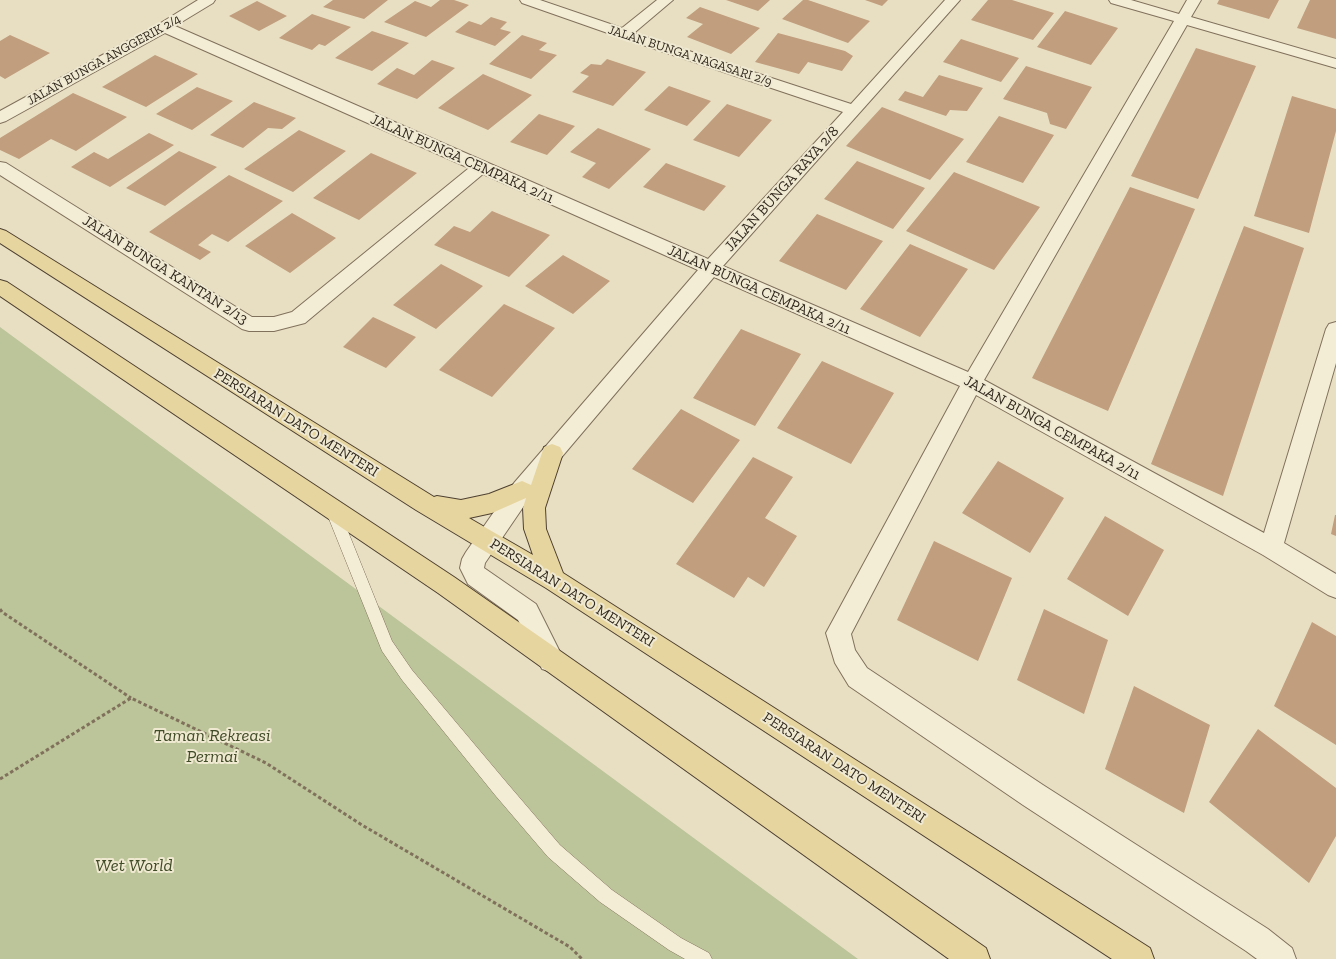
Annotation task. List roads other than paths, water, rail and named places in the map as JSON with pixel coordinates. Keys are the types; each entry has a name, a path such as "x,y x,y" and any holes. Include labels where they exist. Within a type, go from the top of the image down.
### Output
{"main road":[{"name":"PERSIARAN DATO MENTERI","path":"0,235 424,503 554,580 1139,959"},
{"path":"0,287 446,585 975,959"},
{"path":"552,453 534,508 535,529 554,580"},
{"path":"424,503 461,510 492,503 522,490"}],"street":[{"name":"JALAN BUNGA ANGGERIK 2/4","path":"0,118 164,27 208,0"},
{"name":"JALAN BUNGA NAGASARI 2/9","path":"527,0 624,34 854,110"},
{"path":"624,34 666,0"},
{"name":"JALAN BUNGA RAYA 2/8","path":"551,660 527,612 476,576 472,568 474,559 522,490 552,453 710,269 952,0"},
{"path":"1116,0 1336,64"},
{"path":"1194,0 972,383 838,633 844,655 858,677 1032,795 1257,940 1281,959"},
{"name":"JALAN BUNGA CEMPAKA 2/11","path":"164,27 710,269 972,383 1270,548 1336,587"},
{"name":"JALAN BUNGA KANTAN 2/13","path":"0,167 249,324 274,324 298,318 481,167"},
{"path":"1270,548 1336,329"}],"lane":[{"path":"332,509 387,646 407,676 554,851 606,896 676,944 703,959"}],"park label":[{"name":"Taman Rekreasi Permai","path":"212,746"},
{"name":"Wet World","path":"134,866"}]}
